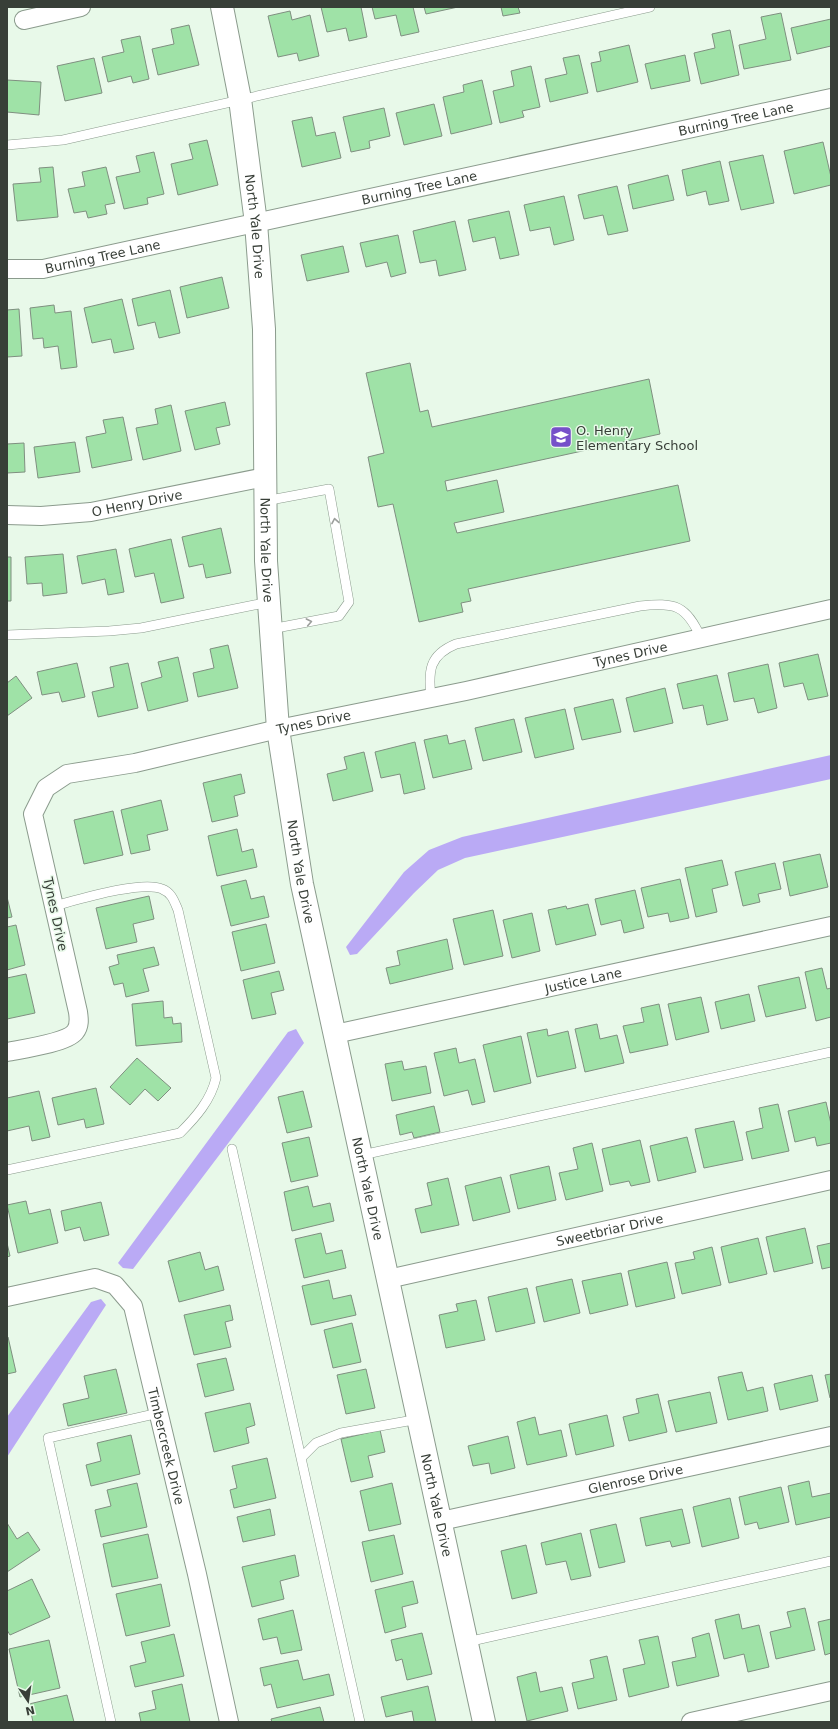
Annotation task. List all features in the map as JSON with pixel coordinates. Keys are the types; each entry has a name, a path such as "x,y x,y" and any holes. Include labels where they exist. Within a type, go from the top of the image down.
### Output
{"street":[{"path":"24,20 81,7"},
{"name":"North Yale Drive","path":"222,7 240,99 256,223 264,329 266,561 278,729 302,884 484,1722"},
{"name":"Burning Tree Lane","path":"7,269 42,269 831,98"},
{"name":"O Henry Drive","path":"7,515 40,516 91,512 265,477"},
{"name":"Tynes Drive","path":"7,1052 62,1040 75,1032 80,1023 34,814 46,788 67,774 135,763 278,729 431,698 831,609"},
{"name":"Justice Lane","path":"335,1034 831,926"},
{"name":"Sweetbriar Drive","path":"388,1279 831,1180"},
{"name":"Timbercreek Drive","path":"7,1297 95,1278 115,1285 133,1306 197,1574 229,1722"},
{"name":"Glenrose Drive","path":"441,1521 831,1436"},
{"path":"691,1722 831,1691"}],"lane":[{"path":"7,145 63,140 650,7"},
{"path":"265,501 329,489 349,602 339,616 271,629"},
{"path":"7,635 109,632 141,628 269,602"},
{"path":"431,698 429,679 434,660 445,649 456,644 640,606 661,604 676,606 688,614 701,638"},
{"path":"7,1170 180,1132 194,1119 213,1092 216,1078 178,910 172,895 151,885 136,886 54,906"},
{"path":"362,1155 831,1052"},
{"path":"232,1149 360,1722"},
{"path":"111,1722 48,1438 159,1413"},
{"path":"301,1458 316,1443 341,1433 419,1419"},
{"path":"467,1642 831,1561"}],"shaded area":[{"path":"831,755 831,779 465,858 438,870 414,893 357,954 350,955 346,947 404,872 429,850 462,837"},
{"path":"296,1029 304,1043 133,1269 123,1268 118,1263 288,1032"},
{"path":"101,1299 106,1305 7,1457 7,1417 91,1302"}],"building":[{"path":"321,7 361,7 367,37 349,41 346,28 327,32"},
{"path":"372,7 413,7 419,32 401,36 396,15 375,19"},
{"path":"424,7 458,7 426,14"},
{"path":"501,7 518,7 520,13 503,16"},
{"path":"290,11 292,20 310,15 319,56 299,61 297,53 278,57 268,16"},
{"path":"781,13 791,60 744,69 739,45 766,39 761,17"},
{"path":"831,19 831,46 797,54 791,28"},
{"path":"189,25 199,65 158,75 152,49 174,44 171,29"},
{"path":"730,30 739,75 701,84 694,53 715,48 712,34"},
{"path":"140,36 149,79 133,83 131,76 108,82 102,57 124,52 121,40"},
{"path":"629,45 638,82 597,92 591,63 601,61 599,52"},
{"path":"579,55 588,93 550,102 545,79 567,74 563,58"},
{"path":"685,55 690,81 651,89 645,64"},
{"path":"94,58 102,93 65,101 57,66"},
{"path":"531,66 540,107 522,111 524,117 500,123 493,91 514,86 511,71"},
{"path":"7,80 41,82 39,115 7,112"},
{"path":"482,80 492,124 451,134 443,97 464,92 463,85"},
{"path":"434,104 442,136 404,145 396,113"},
{"path":"384,108 390,136 369,141 370,148 351,152 343,117"},
{"path":"312,117 316,136 335,132 341,158 302,167 292,121"},
{"path":"207,140 218,185 178,195 171,164 193,159 189,144"},
{"path":"823,142 831,177 831,185 794,194 784,151"},
{"path":"154,152 164,194 147,198 148,204 124,209 116,177 140,172 136,156"},
{"path":"763,155 774,203 741,210 729,162"},
{"path":"720,161 729,201 709,205 706,191 687,196 682,170"},
{"path":"53,167 58,217 17,221 13,184 41,182 39,168"},
{"path":"106,167 115,203 105,205 107,214 88,218 86,211 74,213 68,189 85,186 82,172"},
{"path":"668,175 674,200 633,209 628,185"},
{"path":"617,186 628,231 608,235 603,215 584,219 578,195"},
{"path":"564,196 574,240 554,245 550,227 530,231 524,205"},
{"path":"509,211 519,255 500,259 495,237 473,242 468,220"},
{"path":"455,221 466,270 439,276 436,260 420,263 413,231"},
{"path":"398,235 406,273 391,277 387,262 366,267 360,243"},
{"path":"343,246 349,272 307,281 301,255"},
{"path":"222,277 229,308 187,318 180,287"},
{"path":"170,290 180,333 159,338 155,322 138,326 132,299"},
{"path":"122,299 134,349 114,353 111,339 92,343 84,308"},
{"path":"54,305 55,313 71,311 77,367 61,369 58,346 44,348 43,338 33,339 30,308"},
{"path":"19,309 22,356 7,357 7,310"},
{"path":"410,363 420,412 428,410 432,427 649,379 660,434 445,481 447,491 497,480 504,512 454,523 457,533 678,485 690,541 468,589 471,601 461,603 463,612 419,622 393,504 378,507 368,457 384,453 366,373"},
{"path":"225,402 230,425 216,428 220,444 195,450 185,411"},
{"path":"171,405 181,451 143,460 136,428 158,424 155,409"},
{"path":"123,417 132,460 92,468 86,437 106,433 103,420"},
{"path":"75,442 80,472 38,478 34,447"},
{"path":"24,443 25,472 7,473 7,444"},
{"path":"221,528 231,573 206,578 203,564 189,567 182,537"},
{"path":"171,539 184,598 161,603 154,573 135,577 129,549"},
{"path":"116,549 124,592 108,595 105,579 82,584 77,556"},
{"path":"63,554 67,593 43,596 42,583 27,584 25,557"},
{"path":"7,557 11,557 11,601 7,601"},
{"path":"228,645 238,688 198,697 193,673 214,668 210,649"},
{"path":"818,654 828,696 808,700 803,683 784,687 779,663"},
{"path":"178,657 188,701 148,711 141,683 162,677 158,662"},
{"path":"77,663 85,697 62,702 59,692 42,695 37,672"},
{"path":"128,663 138,708 98,717 92,692 114,687 110,667"},
{"path":"768,664 777,708 758,713 754,698 734,702 728,673"},
{"path":"717,675 728,720 707,725 703,705 683,709 677,684"},
{"path":"16,676 32,698 7,716 7,683"},
{"path":"665,688 673,723 634,732 626,698"},
{"path":"613,699 621,732 582,740 574,708"},
{"path":"565,709 574,749 535,758 525,718"},
{"path":"514,719 522,752 483,761 475,728"},
{"path":"447,735 449,744 465,740 472,769 433,778 424,740"},
{"path":"415,742 425,789 404,794 400,774 381,778 375,752"},
{"path":"364,752 373,791 333,801 327,774 347,769 344,757"},
{"path":"241,774 245,793 234,796 238,816 212,822 203,783"},
{"path":"161,800 168,830 147,835 150,850 131,854 121,810"},
{"path":"113,811 123,855 84,864 74,820"},
{"path":"237,829 242,852 253,849 257,867 217,876 208,836"},
{"path":"820,854 828,887 790,896 783,862"},
{"path":"722,860 728,885 712,889 717,912 696,917 685,868"},
{"path":"775,863 781,889 758,894 760,902 743,906 735,872"},
{"path":"680,879 689,918 670,922 668,913 648,917 641,888"},
{"path":"246,880 251,899 264,896 269,917 231,926 221,886"},
{"path":"635,890 644,928 624,933 621,920 601,925 595,899"},
{"path":"149,896 154,919 133,924 137,942 106,949 96,908"},
{"path":"7,897 12,917 7,918"},
{"path":"588,904 596,935 556,945 548,910 566,906 567,909"},
{"path":"493,910 503,956 464,965 453,919"},
{"path":"532,913 540,951 512,958 503,920"},
{"path":"266,924 275,963 241,971 232,932"},
{"path":"16,925 25,965 7,970 7,927"},
{"path":"447,939 453,969 390,984 386,968 400,965 397,951"},
{"path":"154,947 159,965 143,969 149,991 126,997 123,983 114,985 109,967 119,964 117,955"},
{"path":"822,968 827,989 831,988 831,1017 816,1021 805,972"},
{"path":"279,971 284,990 271,993 276,1014 252,1019 243,980"},
{"path":"26,974 35,1013 7,1019 7,978"},
{"path":"799,977 806,1008 766,1017 758,986"},
{"path":"749,994 755,1021 721,1029 715,1002"},
{"path":"701,997 709,1032 676,1040 668,1004"},
{"path":"163,1001 164,1018 172,1017 173,1024 181,1023 182,1042 136,1046 132,1004"},
{"path":"659,1004 668,1045 630,1053 623,1026 644,1022 641,1008"},
{"path":"597,1024 600,1039 617,1035 624,1063 585,1072 575,1029"},
{"path":"547,1029 548,1036 568,1031 576,1068 537,1077 527,1033"},
{"path":"521,1036 531,1083 494,1092 483,1045"},
{"path":"456,1048 459,1063 475,1059 485,1102 472,1105 468,1090 444,1096 434,1053"},
{"path":"137,1058 171,1088 158,1101 145,1089 130,1105 110,1087"},
{"path":"402,1061 404,1070 426,1066 431,1093 392,1101 385,1064"},
{"path":"96,1088 104,1124 86,1128 84,1119 58,1125 52,1098"},
{"path":"39,1091 50,1137 32,1141 29,1126 7,1131 7,1098"},
{"path":"303,1091 312,1127 287,1133 278,1097"},
{"path":"826,1102 831,1124 831,1143 817,1146 815,1137 795,1142 788,1111"},
{"path":"778,1104 789,1151 752,1159 746,1132 763,1128 759,1108"},
{"path":"434,1106 440,1132 414,1138 412,1132 400,1135 396,1115"},
{"path":"734,1121 743,1160 704,1168 695,1129"},
{"path":"309,1137 318,1176 291,1182 282,1143"},
{"path":"687,1137 696,1172 658,1181 650,1146"},
{"path":"640,1140 650,1182 631,1186 629,1181 610,1185 602,1149"},
{"path":"592,1143 603,1191 566,1200 559,1173 578,1169 573,1148"},
{"path":"549,1166 556,1200 518,1209 510,1175"},
{"path":"501,1177 510,1212 473,1221 465,1186"},
{"path":"448,1178 459,1225 421,1233 415,1209 432,1205 427,1183"},
{"path":"308,1186 313,1207 330,1203 334,1221 292,1231 284,1192"},
{"path":"26,1201 29,1214 50,1209 58,1243 18,1253 7,1205"},
{"path":"101,1202 109,1235 84,1241 80,1227 65,1231 61,1211"},
{"path":"805,1228 813,1263 774,1272 766,1237"},
{"path":"321,1233 326,1254 342,1250 346,1268 304,1278 295,1239"},
{"path":"758,1238 767,1274 729,1283 721,1247"},
{"path":"7,1243 10,1256 7,1257"},
{"path":"831,1243 831,1267 822,1269 817,1246"},
{"path":"712,1247 721,1285 682,1294 675,1263 695,1259 693,1252"},
{"path":"200,1252 205,1270 218,1266 224,1290 179,1302 168,1261"},
{"path":"667,1262 675,1298 636,1307 628,1271"},
{"path":"621,1273 628,1305 590,1314 582,1281"},
{"path":"572,1279 580,1313 544,1322 536,1287"},
{"path":"329,1280 333,1299 351,1295 356,1315 311,1325 302,1286"},
{"path":"527,1288 535,1323 496,1332 488,1297"},
{"path":"476,1300 485,1340 446,1348 439,1315 458,1311 456,1304"},
{"path":"230,1305 233,1320 225,1322 231,1347 194,1355 184,1315"},
{"path":"352,1323 361,1362 333,1368 324,1330"},
{"path":"8,1337 16,1372 7,1374 7,1338"},
{"path":"226,1358 234,1390 205,1397 197,1364"},
{"path":"116,1369 127,1413 68,1426 63,1404 89,1398 84,1376"},
{"path":"366,1369 375,1408 346,1414 337,1375"},
{"path":"742,1372 747,1391 763,1387 768,1411 728,1420 718,1377"},
{"path":"831,1374 831,1398 830,1398 825,1375"},
{"path":"812,1375 818,1401 780,1410 774,1384"},
{"path":"710,1392 717,1423 676,1432 668,1401"},
{"path":"658,1394 667,1432 629,1441 623,1417 639,1413 636,1399"},
{"path":"250,1403 255,1425 246,1428 249,1443 214,1452 205,1413"},
{"path":"607,1415 614,1446 576,1455 569,1424"},
{"path":"535,1417 539,1435 561,1430 567,1456 527,1465 517,1422"},
{"path":"380,1430 385,1452 368,1456 373,1477 351,1482 341,1439"},
{"path":"131,1435 140,1474 91,1486 86,1465 101,1461 97,1443"},
{"path":"508,1436 515,1468 491,1474 489,1463 473,1466 468,1446"},
{"path":"267,1458 276,1498 234,1508 230,1490 237,1488 232,1466"},
{"path":"809,1481 812,1497 831,1493 831,1517 796,1525 788,1486"},
{"path":"137,1483 147,1527 101,1537 95,1510 111,1506 107,1490"},
{"path":"392,1483 401,1524 369,1531 360,1491"},
{"path":"781,1487 789,1522 759,1529 757,1522 745,1525 739,1497"},
{"path":"730,1498 739,1538 702,1547 693,1507"},
{"path":"270,1509 275,1535 243,1542 237,1517"},
{"path":"682,1509 690,1543 672,1547 670,1541 646,1546 640,1518"},
{"path":"7,1523 17,1539 28,1532 40,1550 7,1572"},
{"path":"616,1524 625,1562 599,1568 590,1530"},
{"path":"581,1533 591,1576 571,1580 566,1561 546,1565 541,1543"},
{"path":"148,1534 158,1578 112,1587 103,1544"},
{"path":"394,1535 403,1574 371,1582 362,1542"},
{"path":"526,1545 537,1593 512,1599 501,1551"},
{"path":"295,1555 299,1576 280,1581 284,1599 252,1607 242,1567"},
{"path":"32,1579 50,1617 10,1635 7,1630 7,1591"},
{"path":"413,1581 418,1603 402,1607 406,1627 385,1633 375,1590"},
{"path":"161,1584 170,1626 126,1636 116,1594"},
{"path":"805,1608 815,1650 776,1659 770,1632 791,1627 787,1612"},
{"path":"293,1610 302,1650 281,1654 277,1637 263,1640 258,1619"},
{"path":"739,1614 742,1629 759,1625 769,1667 748,1672 744,1654 724,1659 715,1620"},
{"path":"831,1619 831,1653 825,1655 818,1622"},
{"path":"422,1633 432,1674 407,1680 402,1659 396,1661 391,1640"},
{"path":"709,1633 719,1676 677,1686 672,1662 696,1657 692,1638"},
{"path":"174,1634 184,1676 135,1687 130,1666 146,1662 141,1642"},
{"path":"658,1636 669,1687 629,1697 623,1669 645,1664 639,1640"},
{"path":"49,1640 60,1688 20,1697 9,1649"},
{"path":"607,1656 617,1700 578,1709 572,1683 594,1678 590,1660"},
{"path":"298,1660 303,1680 329,1674 334,1695 277,1708 271,1684 264,1686 260,1668"},
{"path":"536,1672 540,1692 562,1687 568,1711 527,1721 517,1677"},
{"path":"182,1684 190,1722 141,1722 139,1713 156,1709 152,1691"},
{"path":"428,1686 436,1722 414,1722 412,1711 386,1717 381,1697"},
{"path":"67,1695 74,1722 33,1722 29,1704"},
{"path":"320,1707 324,1722 272,1722 271,1719"}],"place":[{"name":"O. Henry Elementary School","path":"561,437"}]}
